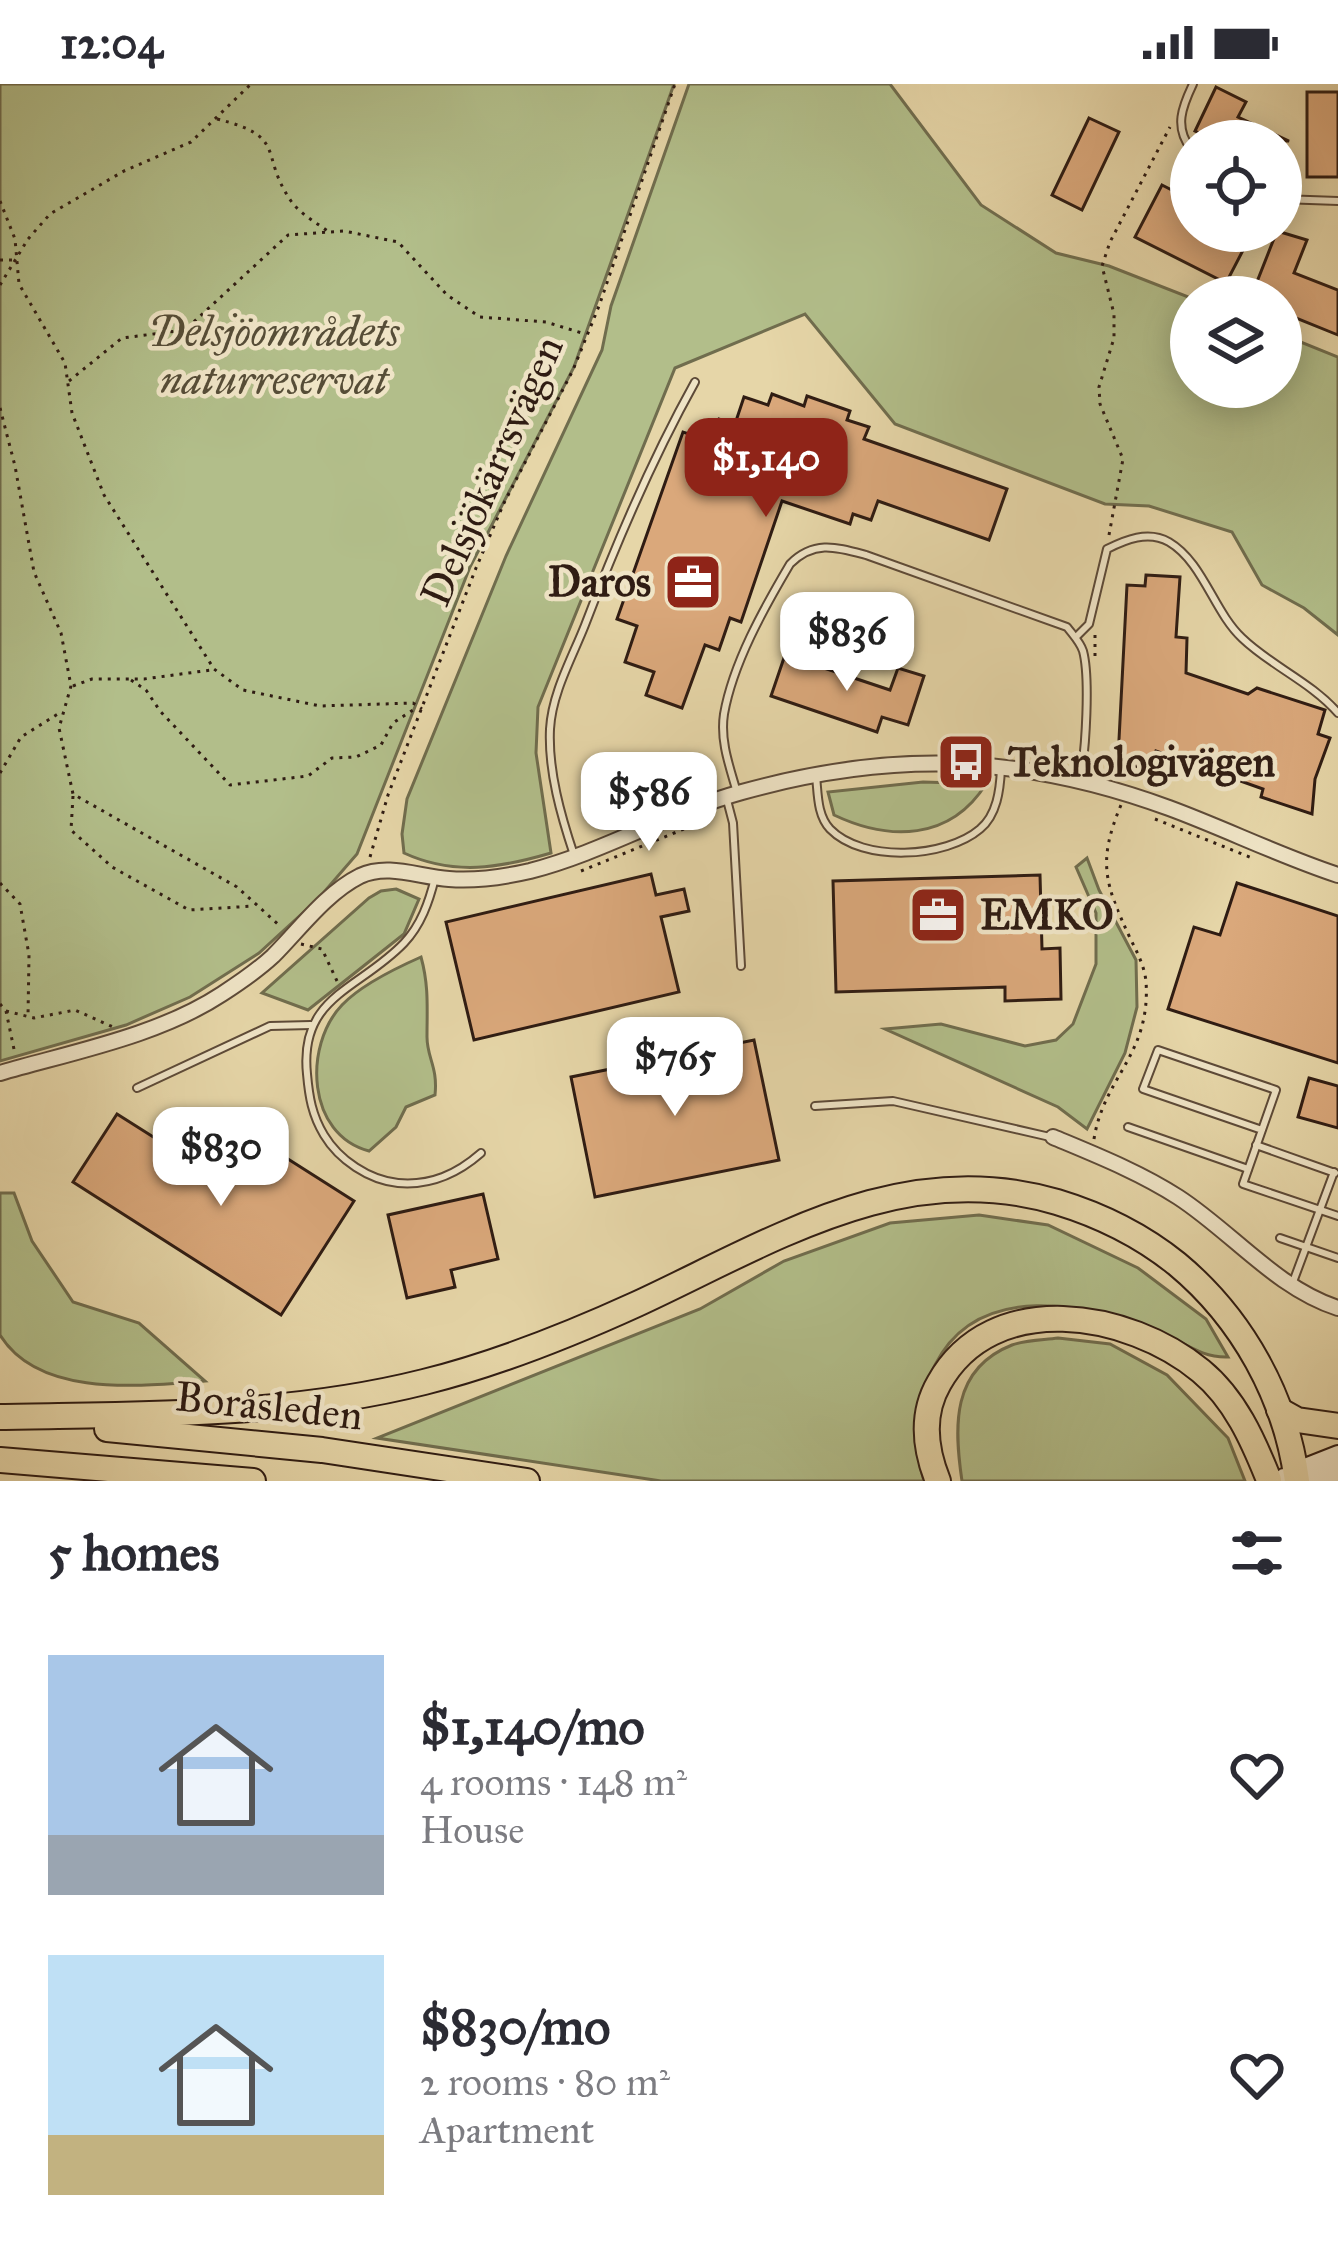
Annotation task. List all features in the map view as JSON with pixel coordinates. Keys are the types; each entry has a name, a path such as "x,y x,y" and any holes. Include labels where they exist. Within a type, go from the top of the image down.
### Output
{"highway":[{"path":"0,1419 282,1408 425,1382 551,1340 836,1211 923,1190 961,1187 1040,1197 1080,1209 1160,1250 1192,1276 1264,1373 1280,1410 1296,1479"},
{"path":"938,1481 926,1426 928,1407 944,1373 960,1354 998,1329 1039,1319 1113,1326 1184,1359 1226,1397 1269,1480"},
{"path":"1280,1410 1298,1420 1338,1426"},
{"name":"Boråsleden","path":"0,1419 322,1450 527,1481"},
{"name":"Boråsleden","path":"0,1460 253,1481"}],"street":[{"path":"0,1073 128,1034 218,997 269,960 342,887 370,872 400,871 435,878 504,875 577,864 689,808 816,772 904,762 1002,765 1080,778 1338,875"},
{"path":"1053,1137 1179,1198 1292,1286 1338,1307"},
{"path":"1296,1479 1305,1468 1338,1455"},
{"path":"1269,1480 1315,1479 1338,1472"}],"lane":[{"path":"1182,120 1183,104 1193,84"},
{"path":"1302,200 1338,201"},
{"path":"577,864 555,786 550,748 555,704 612,552 660,445 695,382"},
{"path":"1076,638 1089,624 1107,549 1142,536 1167,541 1183,554 1241,638 1294,674 1338,713"},
{"path":"741,966 724,715 775,590 801,553 836,547 866,556 1050,619 1076,638 1084,663 1080,778"},
{"path":"816,772 820,813 830,829 849,842 872,850 934,850 980,829 993,812 1002,765"},
{"path":"435,878 425,910 406,941 327,1002 311,1025 306,1065 313,1117 329,1144 364,1173 384,1181 430,1182 465,1167 481,1153"},
{"path":"136,1088 271,1026 311,1025"},
{"path":"1262,1130 1143,1089 1158,1050 1276,1090 1262,1130 1256,1145 1243,1184 1338,1216"},
{"path":"815,1106 893,1101 1053,1137"},
{"path":"1129,1127 1248,1168"},
{"path":"1256,1145 1336,1173 1292,1286"},
{"path":"1280,1238 1338,1258"}],"path":[{"path":"0,285 50,214 124,171 190,142 251,84"},
{"name":"Delsjökärrsvägen","path":"370,872 379,820 419,708 504,503 587,335 675,84"},
{"path":"1107,549 1123,459 1100,404 1099,386 1114,338 1114,314 1102,266 1152,157 1183,104"},
{"path":"216,119 252,128 268,142 291,202 329,232"},
{"path":"0,201 15,238 15,260 27,304 64,363 72,413 104,495 214,669 243,690 320,706 413,703 419,708 393,723 381,745 356,757 332,758 308,776 230,785 146,690 131,680"},
{"path":"67,382 122,338 185,330 288,235 344,231 398,242 447,295 480,317 546,322 587,335"},
{"path":"0,260 15,260"},
{"path":"0,408 34,572 61,633 71,686 59,728 74,794 71,830 112,867 189,910 258,907"},
{"path":"1089,624 1096,634 1095,668"},
{"path":"71,686 92,679 131,680 214,669"},
{"path":"0,770 21,737 64,710"},
{"path":"1094,1155 1104,1103 1137,1047 1145,1020 1143,966 1110,892 1104,864 1108,836 1125,793"},
{"path":"74,794 237,887 299,943 322,949 342,992"},
{"path":"1140,814 1253,859"},
{"path":"577,864 692,825"},
{"path":"0,883 20,904 29,955 28,1016"},
{"path":"0,1004 6,1011 18,1068"},
{"path":"6,1011 28,1016 75,1010 128,1034"}],"green space":[{"name":"Delsjöområdets naturreservat","path":"0,84 674,84 574,367 470,567 357,854 318,899 259,953 190,997 126,1025 0,1061"},
{"path":"689,84 890,84 981,205 1056,253 1109,266 1170,290 1170,408 1302,408 1302,342 1338,357 1338,635 1304,608 1262,585 1232,532 1149,506 1105,504 895,424 805,314 675,368 538,707 536,753 551,853 514,863 459,867 404,853 407,799 506,556 602,350 611,306"},
{"path":"923,782 986,784 955,817 917,831 876,829 834,815 828,792"},
{"path":"1087,858 1136,960 1137,1007 1125,1053 1087,1129 1058,1107 885,1029 941,1024 1025,1046 1056,1040 1073,1024 1096,964 1096,913 1076,867"},
{"path":"396,889 419,899 404,934 308,1010 262,993 369,898"},
{"path":"421,957 435,1095 406,1107 396,1127 369,1151 348,1142 323,1109 317,1065 321,1043 329,1022 350,998"},
{"path":"0,1193 14,1193 32,1241 73,1302 139,1323 205,1381 93,1384 65,1379 17,1355 0,1335"},
{"path":"979,1215 1048,1225 1138,1268 1206,1319 1228,1357 1201,1352 1131,1322 1069,1307 1006,1309 978,1320 954,1338 923,1394 917,1436 924,1481 661,1481 377,1438 700,1309 784,1261 890,1223"},
{"path":"1058,1338 1110,1344 1167,1375 1228,1438 1245,1481 962,1481 958,1421 967,1384 977,1369 1012,1345"}],"building":[{"path":"1216,87 1246,102 1238,117 1244,120 1200,120"},
{"path":"1307,92 1338,92 1338,177 1307,177"},
{"path":"1089,118 1119,132 1082,210 1052,195"},
{"path":"1162,185 1170,189 1170,252 1242,252 1230,276 1212,276 1135,237"},
{"path":"1302,238 1307,240 1294,273 1302,276 1259,276 1269,252 1302,252"},
{"path":"1302,276 1338,290 1338,335 1302,320"},
{"name":"Daros","path":"772,394 804,406 807,396 850,411 847,420 869,427 864,439 1007,489 989,540 878,501 871,520 853,514 850,524 782,501 741,622 730,618 719,650 705,645 682,708 646,695 654,672 625,662 637,626 617,619 683,432 711,441 719,419 735,424 744,397 768,405"},
{"path":"1146,575 1180,577 1176,637 1187,638 1186,673 1248,694 1257,688 1325,710 1318,734 1330,738 1315,779 1312,814 1261,797 1263,789 1156,751 1151,772 1118,759 1127,585 1145,586"},
{"path":"785,655 890,690 898,668 924,676 908,725 882,717 877,732 771,696"},
{"path":"651,874 656,895 684,889 689,911 661,917 679,992 474,1040 446,922"},
{"name":"EMKO","path":"1040,875 1042,949 1060,948 1061,999 1005,1001 1005,987 836,992 833,881"},
{"path":"1237,883 1338,916 1338,1063 1168,1009 1194,927 1220,935"},
{"path":"754,1040 779,1160 595,1197 571,1077"},
{"path":"1309,1078 1338,1086 1338,1128 1298,1117"},
{"path":"117,1114 226,1183 255,1138 354,1201 281,1315 73,1182"},
{"path":"483,1194 498,1259 451,1270 455,1287 407,1298 388,1215"}],"place":[{"name":"Daros","path":"693,582"},
{"name":"Teknologivägen","path":"966,762"},
{"name":"EMKO","path":"938,915"}]}
